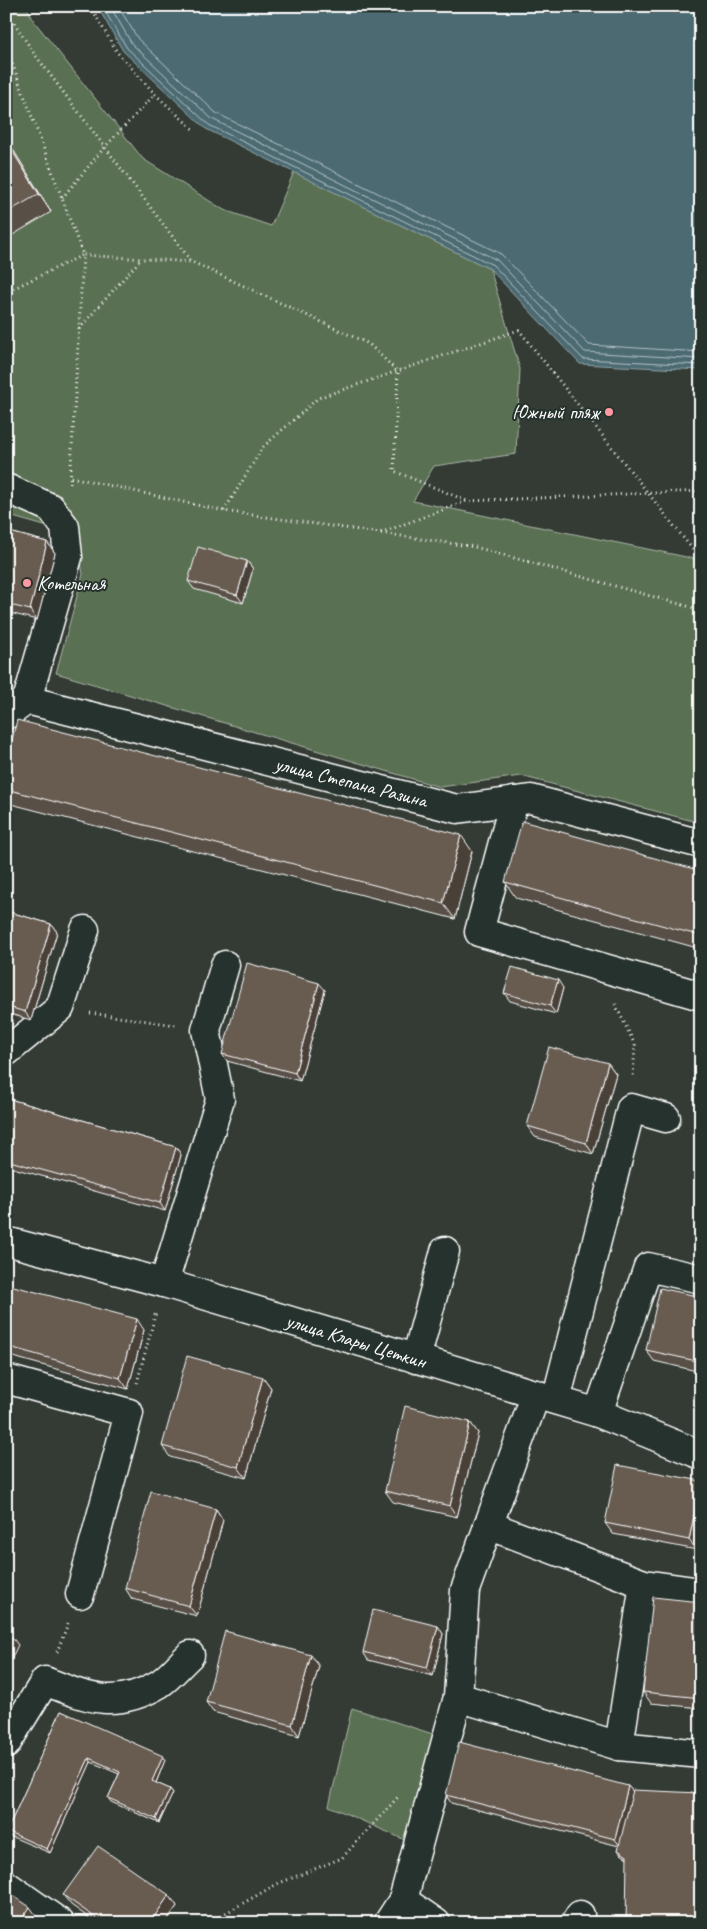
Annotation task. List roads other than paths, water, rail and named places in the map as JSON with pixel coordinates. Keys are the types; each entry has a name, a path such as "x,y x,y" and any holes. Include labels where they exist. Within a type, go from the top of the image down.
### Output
{"street":[{"path":"6,488 51,508 65,527 68,557 17,708"},
{"name":"улица Степана Разина","path":"17,708 457,809 531,799 701,844"},
{"path":"514,802 479,932 701,996"},
{"path":"6,1052 60,1008 85,930"},
{"path":"164,1283 220,1099 206,1030 225,965"},
{"path":"388,1923 404,1900 458,1697 465,1590 488,1525 546,1397 631,1108 666,1118"},
{"name":"улица Клары Цеткин","path":"6,1240 164,1283 598,1413 701,1455"},
{"path":"416,1359 446,1251"},
{"path":"598,1413 648,1267 701,1279"},
{"path":"6,1380 129,1413 80,1594"},
{"path":"488,1525 644,1584 701,1592"},
{"path":"619,1746 644,1584"},
{"path":"6,1744 45,1681 87,1697 123,1700 159,1684 190,1655"},
{"path":"458,1697 619,1746 701,1754"},
{"path":"6,1885 60,1923"},
{"path":"404,1900 436,1923"}],"water":[{"path":"97,6 701,6 701,370 580,364 490,269 206,129 123,51"}],"place":[{"name":"Южный пляж","path":"609,412"},
{"name":"Котельная","path":"27,583"}]}
